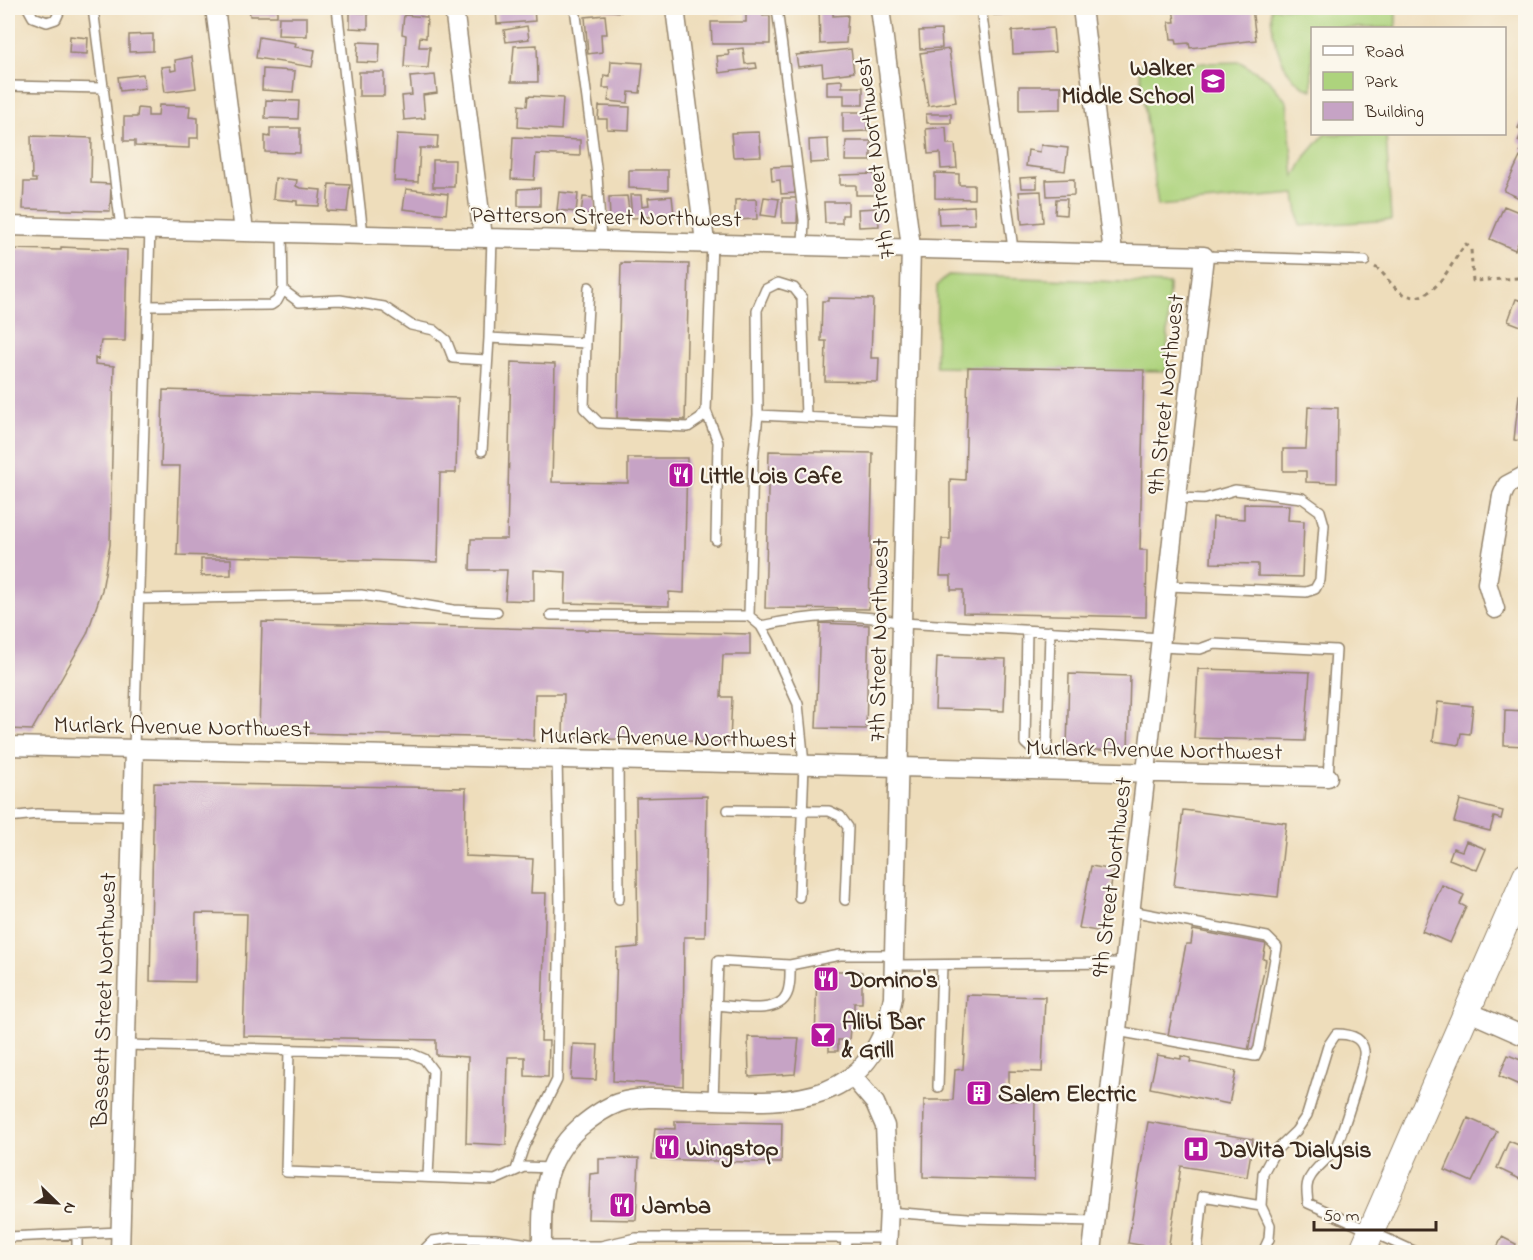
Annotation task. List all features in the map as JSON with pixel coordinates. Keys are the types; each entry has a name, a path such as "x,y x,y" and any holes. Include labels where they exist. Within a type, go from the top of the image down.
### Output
{"main road":[{"path":"1366,1243 1526,876"}],"street":[{"path":"215,8 244,231"},
{"path":"454,8 488,237"},
{"path":"675,8 708,242"},
{"name":"7th Street Northwest","path":"852,1076 867,1061 888,1022 893,997 894,960 911,247 880,8"},
{"path":"1082,8 1113,252"},
{"name":"Patterson Street Northwest","path":"8,226 1012,249 1204,256"},
{"name":"9th Street Northwest","path":"1092,1252 1148,773 1204,256"},
{"path":"1495,609 1487,584 1502,496 1507,485 1526,475"},
{"name":"Murlark Avenue Northwest","path":"8,746 899,766 1036,762 1148,773 1328,777"},
{"name":"Bassett Street Northwest","path":"120,1252 134,749"},
{"path":"1467,1011 1526,1037"},
{"path":"542,1249 542,1214 551,1168 573,1133 595,1114 618,1103 645,1097 778,1102 816,1096 852,1076 875,1103 885,1126 887,1245"}],"lane":[{"path":"28,8 33,17 47,21 56,19 61,8"},
{"path":"93,8 121,228"},
{"path":"337,8 363,234"},
{"path":"575,8 597,175 601,240"},
{"path":"777,8 804,220 803,244"},
{"path":"981,8 1012,249"},
{"path":"8,86 104,88"},
{"path":"134,749 150,229"},
{"path":"147,306 271,306 283,290 282,232"},
{"path":"482,451 489,338 488,237"},
{"path":"708,242 706,411 718,442 716,540"},
{"path":"1204,256 1365,261"},
{"path":"749,616 753,460 758,415 757,310 766,289 778,283 794,288 802,297 806,416"},
{"path":"589,287 584,408 599,423 688,428 706,411"},
{"path":"283,290 299,302 340,300 384,307 411,325 434,330 446,340 453,358 487,360"},
{"path":"489,338 586,343"},
{"path":"758,415 907,422"},
{"path":"1168,586 1306,592 1315,589 1320,580 1324,525 1320,511 1302,498 1235,490 1204,499 1178,498"},
{"path":"139,599 361,595 453,610 497,612"},
{"path":"551,615 749,616 761,626 798,704 804,764 798,897"},
{"path":"761,626 796,618 865,615 902,623 1050,631 1162,642 1200,649 1214,644 1336,650 1328,777"},
{"path":"1027,630 1025,743 1036,762 1047,744 1050,631"},
{"path":"516,1170 524,1146 557,1080 560,906 557,758"},
{"path":"618,760 618,899"},
{"path":"729,810 829,811 840,816 848,827 845,900"},
{"path":"8,816 37,814 132,816"},
{"path":"1117,1031 1255,1056 1259,1048 1277,947 1267,937 1131,911"},
{"path":"714,1100 718,961 790,965 840,955 942,965 1125,963"},
{"path":"716,1005 769,1007 779,1004 788,991 790,965"},
{"path":"938,1087 942,965"},
{"path":"1263,1252 1269,1239 1270,1225 1261,1206 1263,1173 1275,1151 1296,1131 1307,1115 1328,1046 1335,1034 1349,1034 1358,1039 1364,1051 1360,1070 1336,1148 1311,1175 1306,1189 1308,1203 1366,1243 1416,1252"},
{"path":"126,1046 410,1053 424,1059 433,1071 428,1177"},
{"path":"289,1050 286,1172 495,1180 524,1167 551,1168"},
{"path":"1197,1252 1203,1196 1261,1206"},
{"path":"888,1212 968,1218 1095,1221"},
{"path":"8,1237 120,1232"},
{"path":"77,1234 77,1252"},
{"path":"422,1252 433,1241 451,1238 495,1239 542,1249 601,1246 636,1238 825,1240 846,1238 887,1245"},
{"path":"846,1238 846,1252"}],"path":[{"path":"1365,261 1383,272 1396,288 1409,296 1423,293 1442,283 1466,244 1471,249 1473,281 1512,279 1526,275"}],"green space":[{"path":"1271,8 1396,8 1396,27 1311,27 1311,90 1293,77 1286,67 1276,44"},
{"path":"1240,62 1268,79 1287,102 1294,178 1306,156 1324,135 1386,135 1391,220 1300,226 1295,194 1158,206 1139,65"},
{"path":"948,275 1169,284 1167,371 936,367 937,286"}],"building":[{"path":"249,8 277,8 277,16 250,16"},
{"path":"496,8 534,8 535,21 497,24"},
{"path":"602,8 621,8 621,12 602,10"},
{"path":"713,8 737,8 737,13 713,13"},
{"path":"746,8 763,8 763,16 770,16 770,44 712,44 711,22 746,22"},
{"path":"819,8 833,8 833,16 848,15 846,43 820,44"},
{"path":"916,8 940,8 940,14 916,14"},
{"path":"994,8 1011,8 1011,14 994,15"},
{"path":"1173,8 1252,8 1256,40 1190,48 1189,43 1177,44 1176,39 1171,39 1169,22 1175,22"},
{"path":"350,12 368,13 368,29 350,28"},
{"path":"404,15 427,17 426,38 420,37 419,47 430,47 428,68 404,67 406,35 402,34"},
{"path":"605,15 607,34 601,34 602,52 588,54 585,17"},
{"path":"279,17 307,17 307,36 278,35"},
{"path":"527,26 529,39 506,42 504,30"},
{"path":"1053,28 1055,52 1013,54 1012,31"},
{"path":"941,30 942,48 920,49 919,31"},
{"path":"153,34 153,51 129,52 129,35"},
{"path":"70,36 88,38 87,54 69,53"},
{"path":"259,37 296,43 295,47 315,50 312,67 256,58"},
{"path":"358,42 380,43 379,63 357,62"},
{"path":"537,45 538,82 511,82 514,46"},
{"path":"743,48 745,64 756,63 757,68 719,73 717,56 729,55 728,50"},
{"path":"851,49 854,72 823,76 822,64 798,67 796,55"},
{"path":"949,49 956,102 928,106 920,53"},
{"path":"192,57 196,88 165,92 161,67 170,66 171,71 176,70 175,60"},
{"path":"611,61 643,63 640,93 629,92 628,103 608,101 610,88 603,88 604,75 610,76"},
{"path":"263,69 295,71 293,92 262,90"},
{"path":"359,72 384,72 384,96 359,96"},
{"path":"143,74 145,88 120,91 118,77"},
{"path":"435,75 437,93 423,95 425,118 404,120 402,96 412,95 410,77"},
{"path":"842,80 842,87 863,87 863,105 844,105 844,95 827,95 827,81"},
{"path":"1019,86 1061,86 1061,109 1019,110"},
{"path":"528,96 563,98 561,130 518,127 519,105 527,106"},
{"path":"266,100 299,101 298,119 265,118"},
{"path":"159,105 190,106 189,117 198,118 198,138 189,138 189,148 135,146 135,141 124,141 124,117 137,117 138,108 148,109 148,116 158,116"},
{"path":"599,106 630,107 629,130 607,129 607,119 598,119"},
{"path":"843,112 867,112 867,131 843,132"},
{"path":"1526,112 1526,154 1520,151 1523,144 1518,141 1523,130 1518,128"},
{"path":"926,114 951,114 951,123 927,123"},
{"path":"946,127 947,144 955,144 957,168 941,169 940,153 928,154 926,129"},
{"path":"270,128 300,128 300,153 265,152 265,136 270,137"},
{"path":"759,132 761,156 733,157 731,133"},
{"path":"397,134 438,136 437,148 420,148 418,182 394,181"},
{"path":"31,136 92,138 91,183 111,184 110,211 23,209 24,182 36,182 36,179 32,179"},
{"path":"513,137 580,140 580,156 536,154 534,180 511,179"},
{"path":"828,139 829,162 810,163 809,140"},
{"path":"846,141 871,141 871,161 845,161"},
{"path":"1041,145 1068,148 1065,171 1026,166 1028,150 1040,152"},
{"path":"1520,157 1526,160 1526,201 1504,191"},
{"path":"433,160 455,160 454,187 433,187"},
{"path":"793,166 795,193 781,194 780,180 772,181 771,167"},
{"path":"629,170 668,170 668,190 629,188"},
{"path":"935,173 959,174 959,185 974,185 974,199 935,198"},
{"path":"875,174 875,195 856,195 856,185 840,185 840,175"},
{"path":"1037,177 1037,188 1021,188 1020,178"},
{"path":"275,178 297,180 296,186 300,188 321,190 319,206 297,205 297,201 273,199"},
{"path":"1074,179 1074,195 1047,196 1046,180"},
{"path":"329,184 350,185 347,212 327,211"},
{"path":"540,188 540,206 518,206 518,189"},
{"path":"406,189 448,194 446,214 403,209"},
{"path":"1041,191 1043,222 1022,224 1019,192"},
{"path":"559,192 578,194 576,212 557,210"},
{"path":"630,195 641,195 642,206 649,205 648,198 672,196 674,215 632,218"},
{"path":"627,196 630,217 610,218 609,197"},
{"path":"583,197 596,198 594,216 581,214"},
{"path":"764,197 779,199 776,217 761,215"},
{"path":"782,198 798,198 797,223 782,223"},
{"path":"756,199 757,219 735,220 735,200"},
{"path":"1056,199 1067,199 1066,215 1055,214"},
{"path":"824,202 848,202 848,215 842,215 842,223 825,223"},
{"path":"974,206 975,224 939,225 938,208"},
{"path":"1504,206 1526,215 1526,225 1515,250 1490,239"},
{"path":"878,208 879,226 859,227 858,209"},
{"path":"61,247 127,250 125,341 101,341 98,359 95,358 95,364 114,366 110,545 102,590 87,634 32,730 8,729 8,249 61,250"},
{"path":"621,263 689,264 685,420 617,418"},
{"path":"828,298 873,299 871,358 879,358 878,382 825,381 826,341 821,341 822,301 828,301"},
{"path":"1516,299 1526,302 1526,328 1508,321"},
{"path":"511,362 555,364 552,482 628,483 628,458 687,458 684,593 669,592 669,606 565,603 566,572 534,570 534,601 505,600 507,570 470,570 471,539 507,539"},
{"path":"968,367 1144,370 1140,550 1147,550 1146,617 963,613 963,590 951,590 951,576 940,576 942,539 950,539 950,479 965,480"},
{"path":"163,390 458,398 456,473 440,473 438,562 177,555 180,466 161,466"},
{"path":"1519,395 1526,396 1526,442 1514,440"},
{"path":"1308,407 1338,408 1337,483 1306,482 1306,471 1283,471 1283,449 1306,449"},
{"path":"769,451 873,453 869,609 765,608"},
{"path":"1244,504 1289,505 1288,520 1304,521 1302,577 1258,576 1258,564 1211,563 1213,517 1244,519"},
{"path":"201,559 231,559 231,575 201,576"},
{"path":"262,622 750,634 750,655 723,655 721,697 732,697 730,742 563,738 564,694 535,694 534,741 516,738 259,732"},
{"path":"820,623 869,625 866,729 816,728"},
{"path":"937,657 1006,659 1004,711 935,709"},
{"path":"1198,669 1310,672 1305,741 1194,738"},
{"path":"1069,674 1130,676 1128,751 1067,749"},
{"path":"1438,702 1473,706 1470,734 1461,733 1459,745 1433,741"},
{"path":"1505,710 1526,711 1526,746 1504,745"},
{"path":"154,783 466,788 465,856 533,859 531,893 546,893 541,1041 549,1041 548,1077 525,1076 525,1057 508,1057 506,1145 466,1143 468,1057 436,1055 436,1040 243,1036 247,914 196,913 195,982 150,981"},
{"path":"707,796 705,937 684,937 683,1086 613,1081 617,949 638,947 636,798"},
{"path":"1460,800 1503,811 1501,819 1494,817 1490,831 1454,822"},
{"path":"1183,810 1286,823 1278,897 1174,886"},
{"path":"1466,841 1486,849 1477,870 1449,859 1453,848 1462,851"},
{"path":"1091,866 1114,870 1102,932 1079,928"},
{"path":"1442,885 1464,895 1460,904 1466,907 1450,943 1422,931"},
{"path":"1193,930 1266,944 1263,959 1266,960 1248,1051 1168,1035 1186,944 1191,944"},
{"path":"817,970 862,972 862,1003 854,1003 854,1028 850,1028 849,1040 838,1040 838,1051 829,1051 829,1045 815,1044"},
{"name":"Salem Electric","path":"967,995 1045,997 1042,1072 1009,1071 1009,1086 1005,1086 1005,1101 1035,1100 1034,1180 923,1177 924,1100 953,1100 955,1070 963,1069"},
{"path":"748,1037 799,1038 795,1074 749,1077"},
{"path":"573,1044 598,1045 596,1080 571,1079"},
{"path":"1157,1055 1181,1059 1181,1056 1191,1058 1190,1062 1236,1071 1229,1104 1150,1088"},
{"path":"1508,1055 1526,1062 1526,1088 1499,1076"},
{"path":"1468,1118 1497,1131 1472,1182 1445,1170"},
{"path":"675,1121 782,1123 781,1163 652,1159 655,1128 675,1129"},
{"path":"1148,1122 1253,1139 1247,1177 1181,1166 1168,1250 1128,1243"},
{"path":"1509,1141 1526,1148 1526,1182 1497,1168"},
{"path":"639,1158 636,1220 588,1219 590,1174 599,1173 599,1159"},
{"path":"1502,1237 1516,1244 1513,1250 1518,1252 1495,1252"}],"place":[{"name":"Walker Middle School","path":"1213,81"},
{"name":"Little Lois Cafe","path":"681,475"},
{"name":"Domino's","path":"826,979"},
{"name":"Alibi Bar & Grill","path":"823,1035"},
{"name":"Salem Electric","path":"979,1093"},
{"name":"Wingstop","path":"667,1147"},
{"name":"DaVita Dialysis","path":"1196,1149"},
{"name":"Jamba","path":"622,1205"}]}
